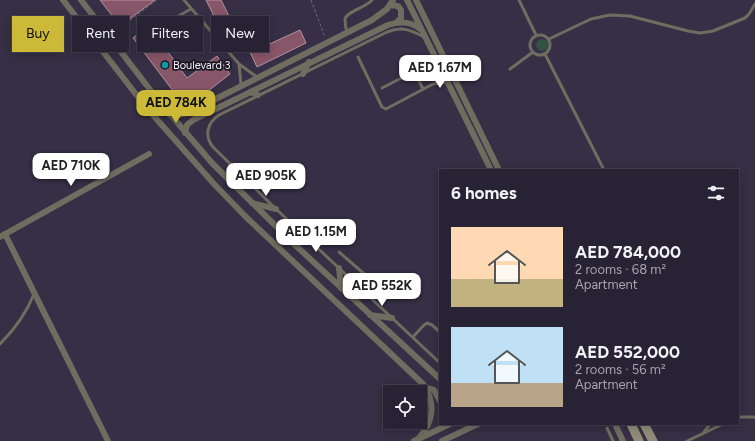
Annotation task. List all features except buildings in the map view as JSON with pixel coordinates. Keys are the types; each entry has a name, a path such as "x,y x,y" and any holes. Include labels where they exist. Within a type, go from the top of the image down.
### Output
{"main road":[{"path":"631,425 639,441"},
{"path":"645,425 653,441"}],"street":[{"path":"63,0 145,106 214,184 246,217 423,385"},
{"path":"82,0 93,16"},
{"path":"407,0 490,169"},
{"path":"416,0 499,169"},
{"path":"170,115 185,114 256,77 347,33 372,20 392,3 401,10 401,18 398,22"},
{"path":"185,133 189,123 384,26 398,22 411,23 420,29"},
{"path":"120,52 170,115 212,163 341,288 439,378"},
{"path":"303,74 309,62"},
{"path":"250,92 258,96"},
{"path":"185,114 185,121 189,123"},
{"path":"108,441 34,293 3,236 149,154"},
{"path":"252,203 276,209"},
{"path":"339,268 341,288"},
{"path":"370,315 392,318"},
{"path":"427,388 434,390 439,399"},
{"path":"427,391 432,404 432,415 427,427"},
{"path":"416,440 448,425"},
{"path":"442,441 476,425"},
{"path":"615,425 623,441"},
{"path":"416,440 425,429"}],"lane":[{"path":"184,0 239,64 256,77"},
{"path":"347,33 345,20 347,16 366,6 372,0"},
{"path":"519,0 536,35"},
{"path":"549,39 591,19 610,15 630,16 694,32 707,32 745,18 755,4"},
{"path":"177,16 191,8"},
{"path":"167,22 179,40 168,49 154,33 155,29 167,22"},
{"path":"424,37 408,29 392,30 216,117 209,126 208,137 213,147 276,209 439,362"},
{"path":"536,35 545,35 549,39 550,47 546,54"},
{"path":"536,35 530,43 533,52 537,55 546,54"},
{"path":"510,69 533,52"},
{"path":"546,54 604,169"},
{"path":"358,57 384,109 389,108 396,102 433,84 447,82"},
{"path":"239,64 241,85"},
{"path":"382,88 413,72 416,74 423,89"},
{"path":"339,252 369,278 368,283 362,290"},
{"path":"0,344 22,318 34,293"},
{"path":"413,337 427,323 439,331"},
{"path":"739,418 755,417"},
{"path":"702,433 709,425"},
{"path":"687,441 721,425"},
{"path":"607,428 613,441"}],"path":[{"path":"129,21 157,0"},
{"path":"311,0 327,42"}],"green space":[{"path":"544,39 547,40 547,50 540,51 537,50 536,43 537,40"}],"place":[{"name":"Boulevard 3","path":"165,65"}]}
